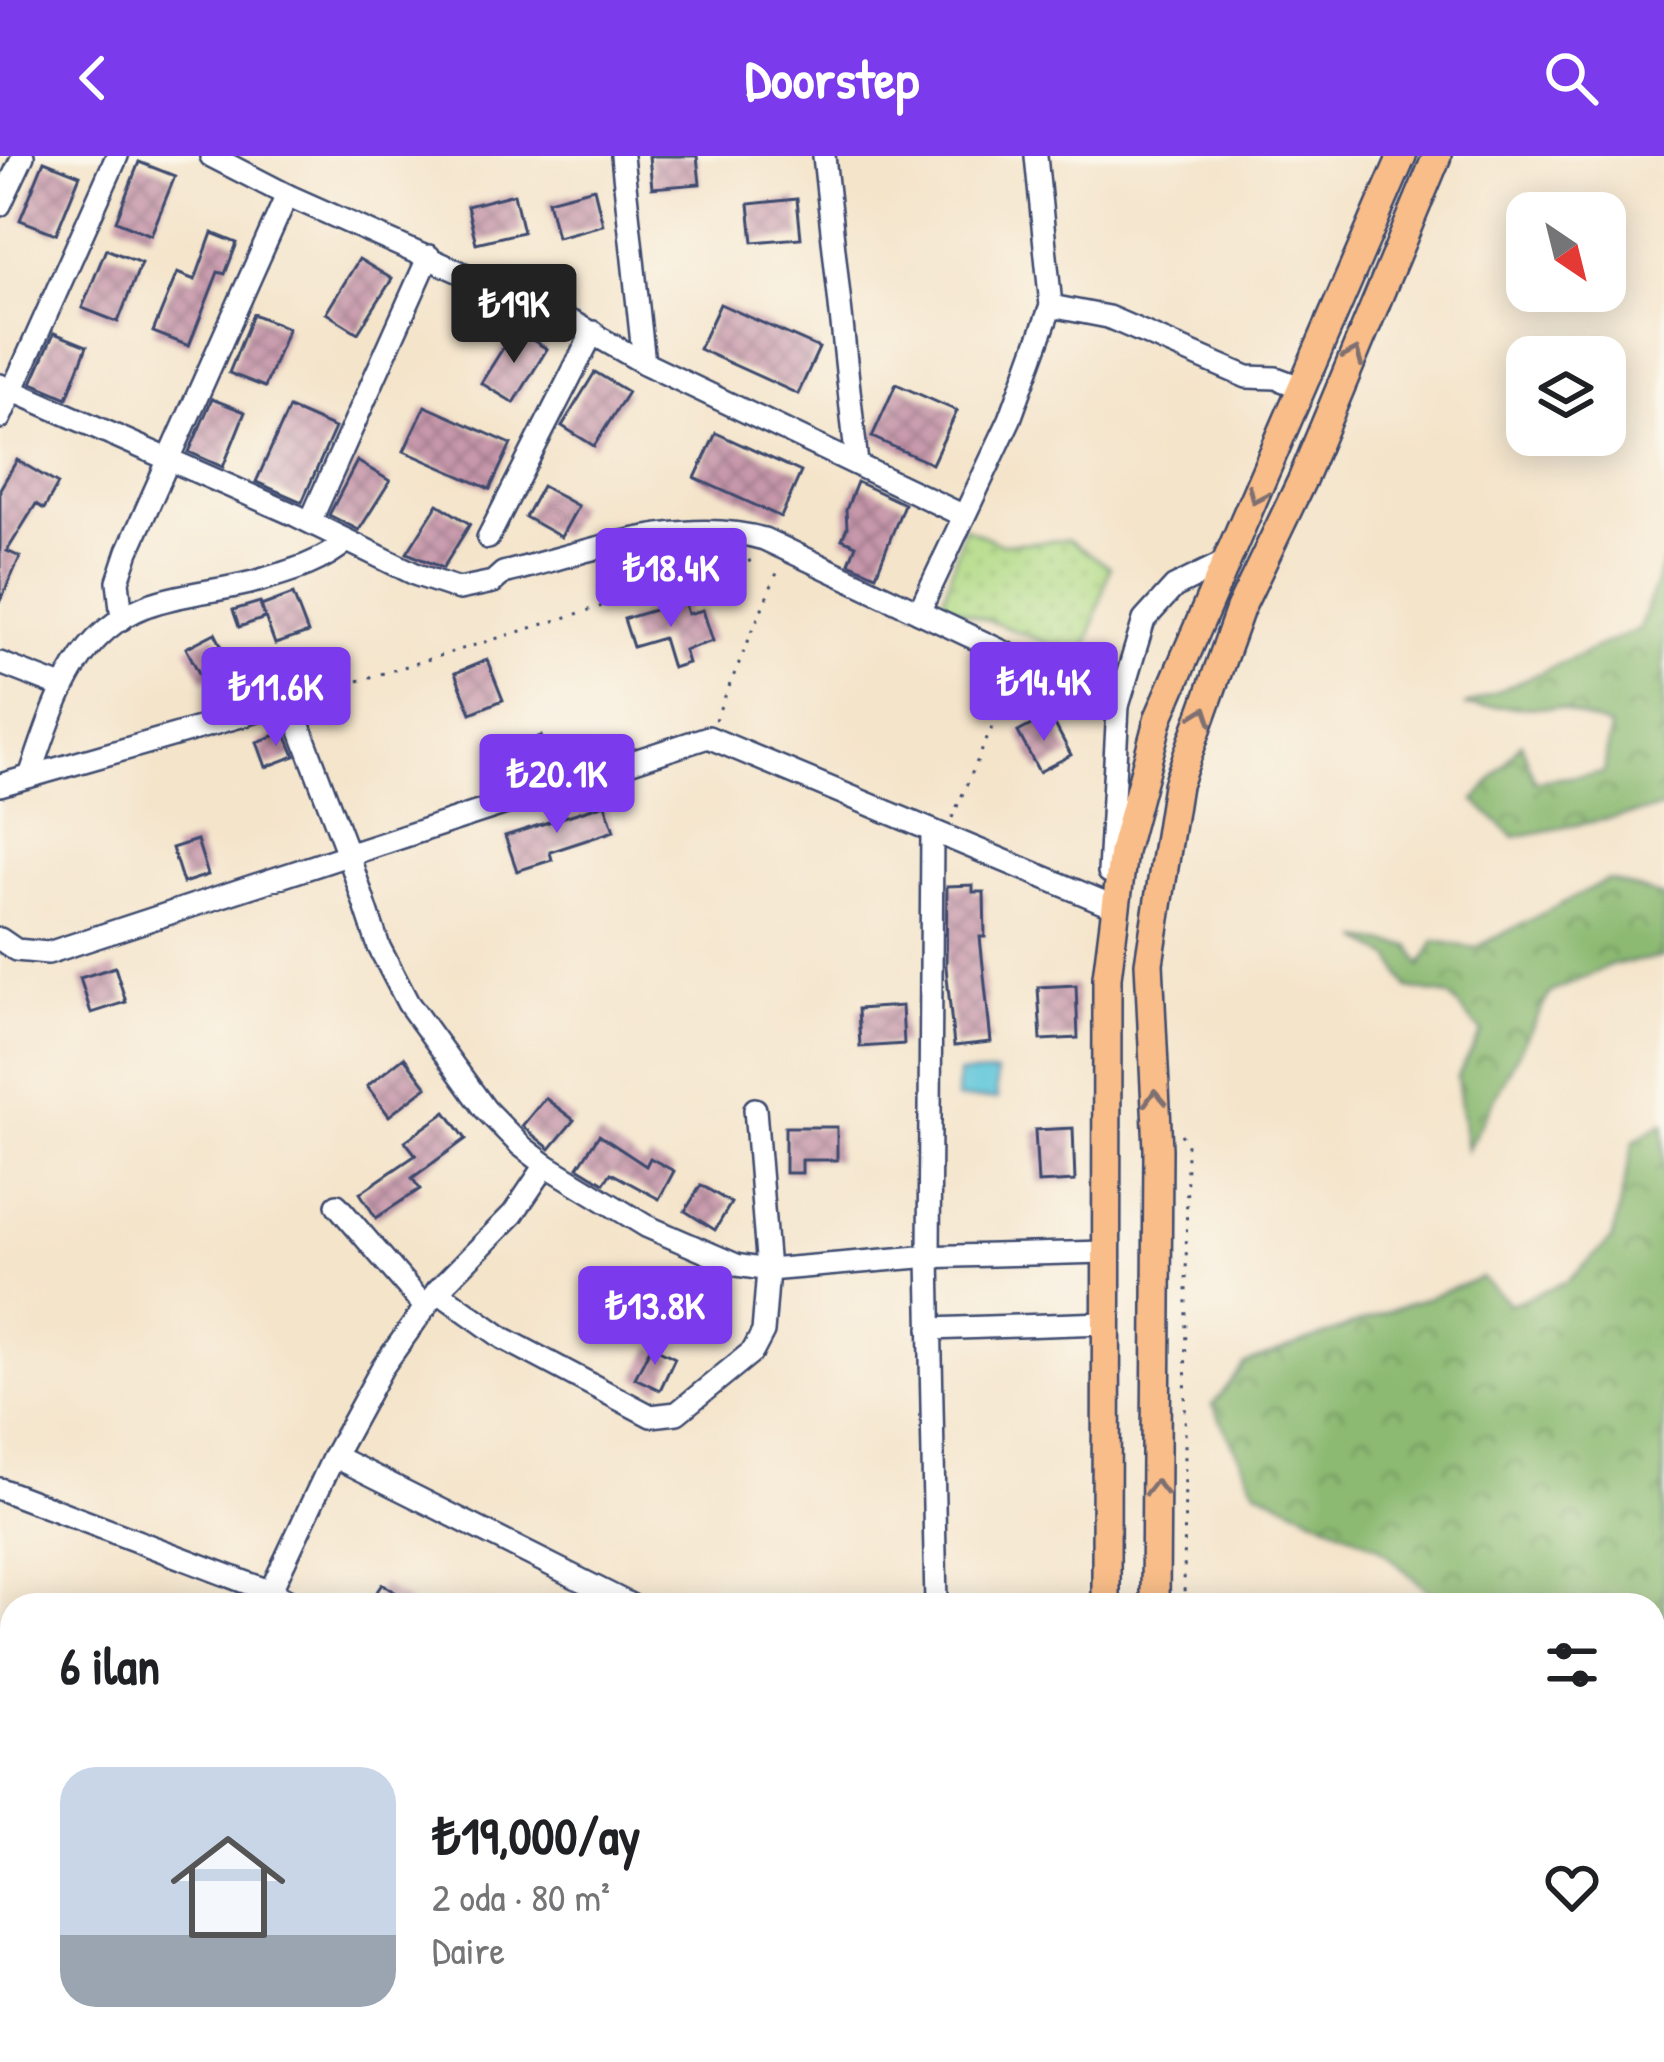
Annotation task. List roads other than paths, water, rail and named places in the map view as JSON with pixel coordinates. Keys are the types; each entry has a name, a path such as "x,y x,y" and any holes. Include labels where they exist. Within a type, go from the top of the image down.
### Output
{"main road":[{"path":"1106,1593 1107,977 1123,852 1159,717 1402,156"},
{"path":"1155,1593 1158,1149 1149,963 1178,785 1240,609 1303,480 1437,156"}],"street":[{"path":"0,206 23,156"},
{"path":"0,418 6,387 117,156"},
{"path":"211,156 287,195 593,332 644,363 964,516"},
{"path":"622,156 644,363"},
{"path":"824,156 857,464"},
{"path":"919,612 1010,419 1051,306 1036,156"},
{"path":"122,619 118,580 287,195"},
{"path":"310,522 429,256"},
{"path":"1051,306 1108,317 1247,377 1276,378 1303,388"},
{"path":"488,538 593,332"},
{"path":"6,387 417,574 460,589 494,582 503,573 701,528 734,530 787,550 1118,706"},
{"path":"30,776 62,687 100,632 148,605 238,587 314,563 347,541"},
{"path":"1107,977 1118,706 1144,620 1174,587 1227,561"},
{"path":"0,663 62,687"},
{"path":"0,785 290,702 350,856 379,947 408,1003 485,1109 546,1165 646,1226 736,1265 768,1270 929,1257 1105,1252"},
{"path":"0,939 16,950 48,953 708,737 1108,904"},
{"path":"936,1593 929,1257 938,833"},
{"path":"337,1205 431,1299 651,1417 662,1418 677,1413 754,1352 763,1332 768,1270 755,1109"},
{"path":"270,1593 334,1456 382,1368 431,1299 512,1214 546,1165"},
{"path":"930,1329 1105,1323"},
{"path":"334,1456 607,1593"},
{"path":"0,1489 252,1593"}],"water":[{"path":"996,1073 997,1099 957,1099 958,1074"}]}
